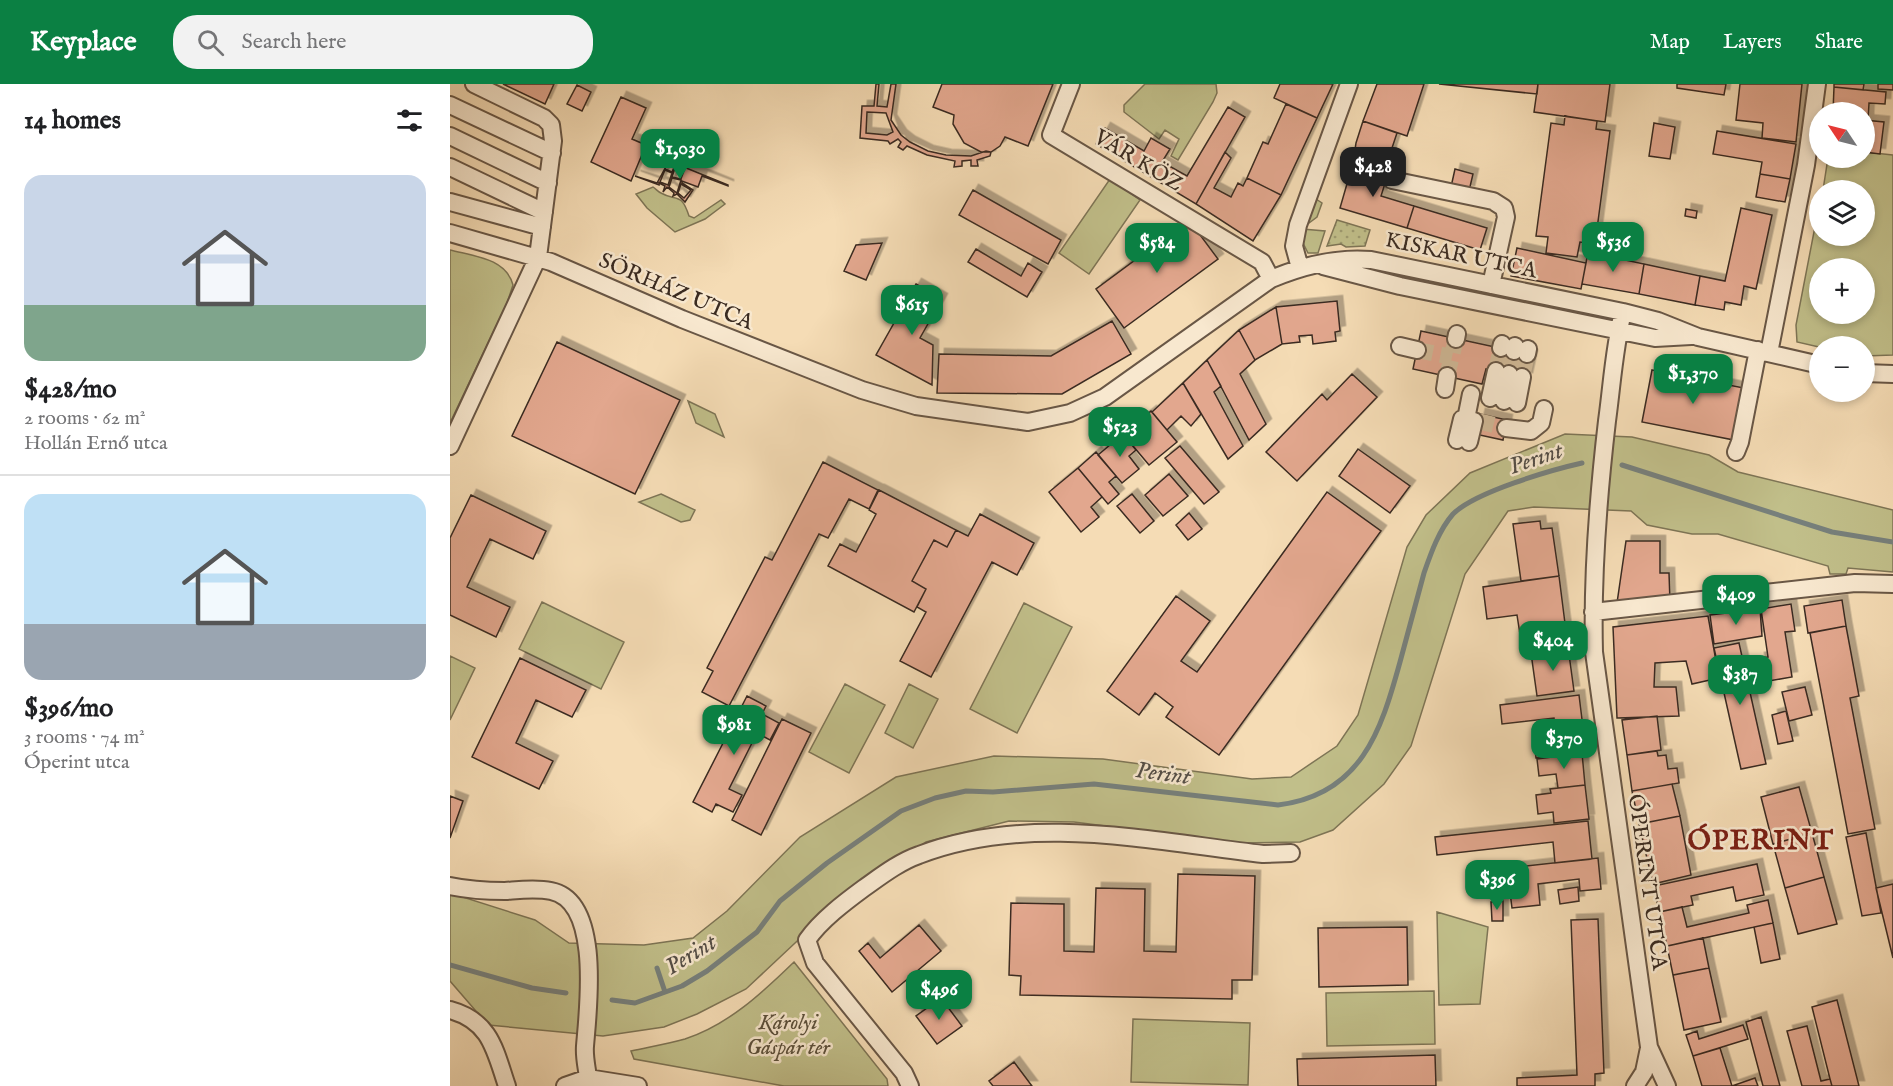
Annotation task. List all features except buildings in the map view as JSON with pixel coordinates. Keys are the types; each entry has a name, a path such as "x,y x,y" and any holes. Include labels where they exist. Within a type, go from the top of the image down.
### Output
{"street":[{"path":"450,446 538,258 552,153 553,132 544,118 474,84"},
{"name":"VÁR KÖZ","path":"1071,84 1051,135 1262,262 1271,279"},
{"path":"1300,268 1294,246 1298,225 1349,84"},
{"path":"1736,452 1763,351 1806,165 1817,84"},
{"path":"450,105 552,153"},
{"path":"450,136 548,183"},
{"path":"450,167 543,220"},
{"path":"1392,180 1493,201 1504,208 1506,217 1491,285"},
{"path":"450,202 543,220"},
{"name":"SÖRHÁZ UTCA","path":"450,233 538,258 813,373 884,396 949,412 1028,422 1070,413 1105,397 1271,279"},
{"name":"KISKAR UTCA","path":"1271,279 1300,268 1361,259 1623,312 1659,321 1698,337 1809,362"},
{"name":"KISKAR UTCA","path":"1318,264 1400,286 1662,339 1698,337"},
{"path":"1400,286 1410,277 1437,273"},
{"name":"ÓPERINT UTCA","path":"1623,312 1618,330 1605,439 1593,612 1594,652 1612,793 1649,1047 1647,1064 1635,1086"},
{"path":"1875,373 1893,374"},
{"path":"1509,374 1504,401 1509,374"},
{"path":"1463,441 1462,419 1473,420 1471,394"},
{"path":"1506,428 1531,431 1541,423 1544,409"},
{"path":"1593,612 1855,583 1893,584"},
{"path":"910,1086 904,1073 815,963 807,940 853,896 886,873 917,855 969,841 1030,832 1069,832 1263,854 1291,853"},
{"path":"450,886 477,891 542,890 558,892 578,912 589,957 585,1048 588,1078"},
{"path":"450,1010 461,1013 479,1025 492,1040 507,1086"},
{"name":"ÓPERINT UTCA","path":"1649,1047 1667,1086"},
{"path":"565,1086 588,1078 638,1086"}],"green space":[{"path":"1145,84 1216,84 1217,93 1213,102 1178,160 1171,156 1179,139 1165,130 1159,139 1124,112 1124,105"},
{"path":"1875,153 1893,155 1893,355 1875,356 1875,336 1809,336 1809,345 1797,342 1796,325 1811,246 1875,246 1875,180 1825,180 1826,168 1875,168"},
{"path":"1110,179 1140,200 1089,274 1059,253"},
{"path":"653,187 666,196 681,200 689,216 694,218 721,200 725,204 705,219 675,232 647,208 636,194"},
{"path":"1313,197 1322,203 1317,217 1309,223 1305,222"},
{"path":"1337,220 1370,230 1365,246 1346,247 1341,244 1327,246"},
{"path":"1302,229 1325,231 1318,253 1308,253 1301,239"},
{"path":"450,250 496,264 509,276 513,285 507,303 450,423"},
{"path":"688,401 715,414 724,437 696,423"},
{"path":"1565,434 1632,437 1709,455 1738,472 1893,510 1893,572 1848,568 1846,574 1830,574 1828,566 1718,534 1692,534 1647,525 1631,511 1534,507 1508,511 1465,574 1411,746 1384,784 1333,830 1300,842 1239,843 1074,822 1009,821 926,842 843,898 746,989 697,1014 664,1027 603,1036 488,1025 450,981 450,893 535,920 569,943 644,945 693,938 727,911 800,837 896,777 994,756 1103,759 1252,779 1291,777 1337,746 1358,715 1407,547 1426,515 1470,473"},
{"path":"661,494 695,510 690,520 681,522 639,502"},
{"path":"542,602 624,642 601,689 519,649"},
{"path":"1024,603 1072,627 1017,733 970,709"},
{"path":"450,656 475,668 450,720"},
{"path":"845,684 885,705 849,773 809,752"},
{"path":"909,684 938,699 913,748 885,733"},
{"path":"1437,912 1488,927 1480,1004 1439,1005"},
{"name":"Károlyi Gáspár tér","path":"794,962 887,1079 888,1086 784,1086 634,1059 631,1051 685,1039 730,1017"},
{"path":"1434,991 1435,1044 1327,1046 1326,993"},
{"path":"1133,1019 1250,1023 1248,1085 1131,1082"}],"waterway":[{"name":"Perint","path":"612,1000 635,1003 682,986 707,971 757,932 780,901 827,863 901,811 935,798 966,791 993,792 1094,784 1278,805 1306,799 1329,788 1348,774 1363,756 1375,735 1393,688 1424,573 1436,542 1448,520 1464,506 1495,490 1533,476 1582,463"},
{"name":"Perint","path":"1622,465 1832,532 1893,542"},
{"name":"Perint","path":"450,965 532,988 566,993"},
{"path":"657,968 665,992"}],"tunnel":[{"path":"1447,376 1456,339"},
{"path":"1496,371 1501,348"},
{"path":"1417,350 1452,357"},
{"path":"1509,374 1514,351"},
{"path":"1522,377 1527,354"},
{"path":"1478,421 1506,428"}],"district":[{"name":"ÓPERINT","path":"1761,841"}]}
